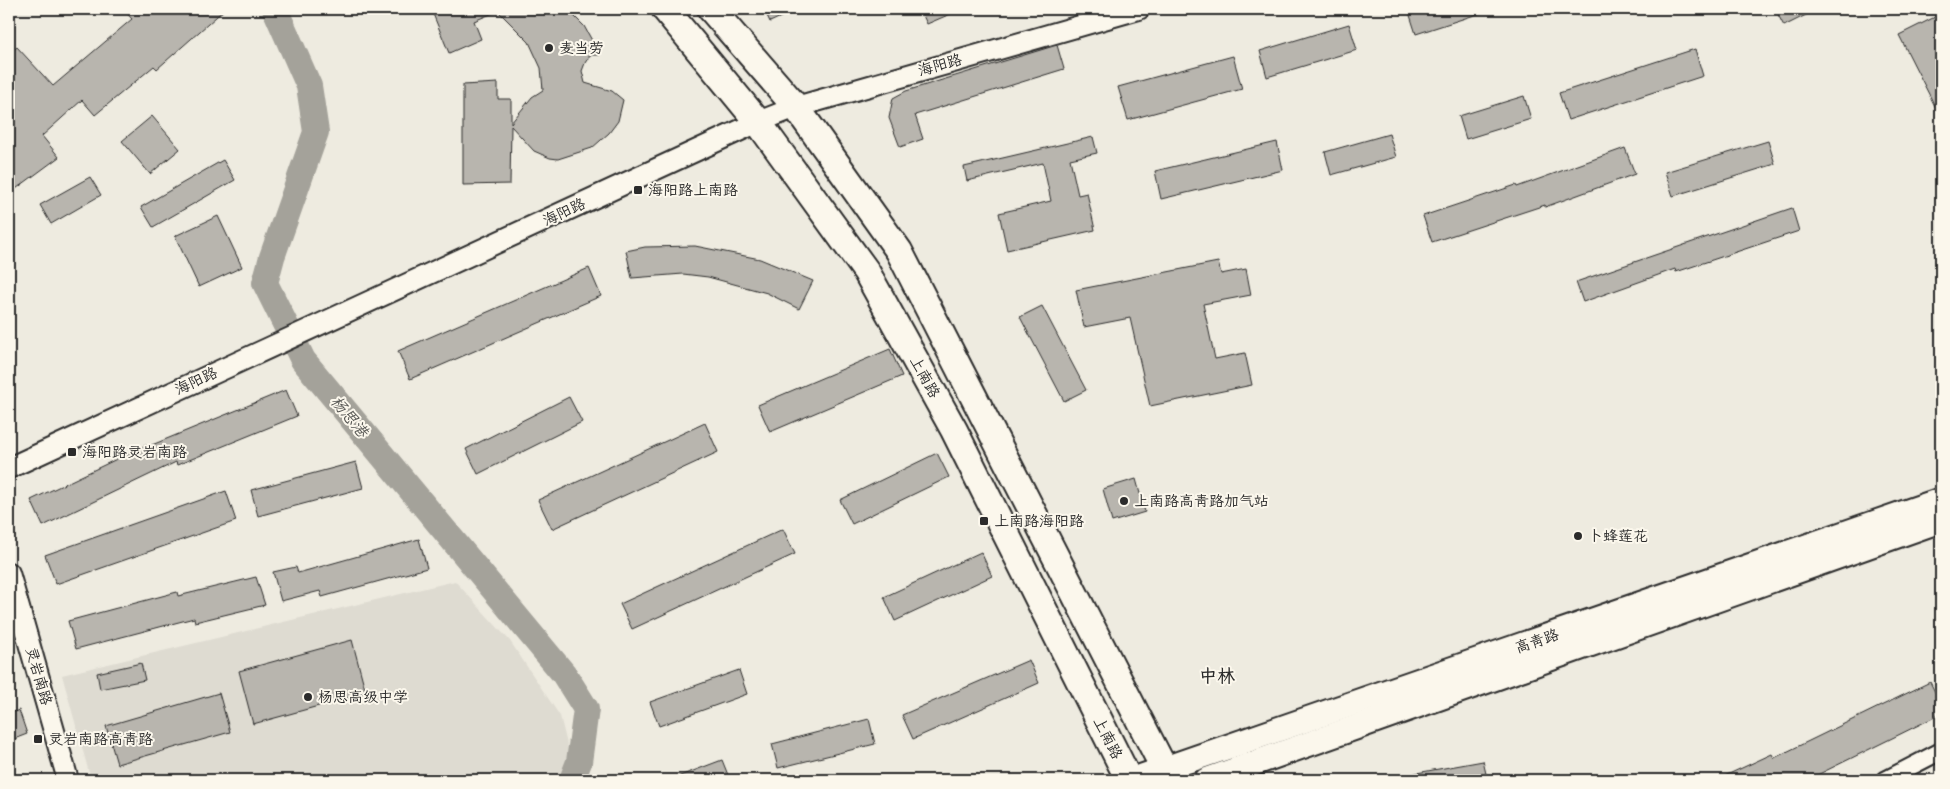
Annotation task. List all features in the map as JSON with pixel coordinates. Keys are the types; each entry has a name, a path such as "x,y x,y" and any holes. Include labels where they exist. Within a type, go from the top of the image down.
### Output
{"main road":[{"name":"上南路","path":"665,9 758,122 866,270 954,430 1131,780"},
{"path":"711,9 796,107 899,251 1167,775"},
{"name":"高青路","path":"1131,780 1167,775 1941,500"},
{"name":"高青路","path":"1207,780 1941,520"}],"street":[{"name":"海阳路","path":"9,468 758,122 796,107 1138,9"},
{"name":"灵岩南路","path":"9,573 68,780"},
{"path":"1884,780 1941,751"}],"shaded area":[{"name":"杨思高级中学","path":"455,581 510,641 560,716 571,760 556,780 91,780 62,675"}],"building":[{"path":"123,9 225,9 157,69 154,66 95,115 82,100 42,136 59,157 9,194 9,54 17,47 53,86 132,19"},
{"path":"431,9 567,9 584,26 600,55 590,55 585,63 582,71 585,83 612,91 623,100 618,121 609,133 592,148 558,159 550,158 534,151 511,126 510,184 463,185 463,85 498,83 498,99 511,99 511,123 532,97 543,90 541,68 529,42 498,11 474,21 481,39 449,53"},
{"path":"764,9 798,9 770,22"},
{"path":"920,9 962,9 927,24"},
{"path":"1408,9 1487,9 1487,11 1416,34"},
{"path":"1775,9 1818,9 1784,26"},
{"path":"1941,14 1941,118 1899,35"},
{"path":"1349,24 1357,50 1267,77 1260,51"},
{"path":"1057,45 1064,69 915,115 923,139 900,147 889,118 893,98 906,91"},
{"path":"1695,49 1703,76 1568,120 1559,93"},
{"path":"1233,56 1242,89 1128,120 1118,87"},
{"path":"1524,96 1531,119 1466,139 1459,116"},
{"path":"152,116 180,149 150,174 122,141"},
{"path":"1389,134 1396,157 1331,175 1325,152"},
{"path":"1093,137 1097,153 1070,159 1078,195 1087,193 1095,230 1007,250 999,213 1051,201 1043,163 967,181 964,167"},
{"path":"1768,141 1775,164 1673,196 1665,172"},
{"path":"1277,142 1283,170 1161,199 1155,171"},
{"path":"1625,148 1635,174 1545,207 1545,205 1432,242 1423,216 1516,185 1517,187"},
{"path":"223,160 235,180 153,227 141,207"},
{"path":"90,177 101,195 51,224 40,205"},
{"path":"1792,208 1799,231 1676,272 1675,269 1583,302 1576,282"},
{"path":"218,216 242,267 199,287 175,236"},
{"path":"695,246 760,259 813,281 799,309 767,293 708,277 683,274 632,278 626,251 645,247"},
{"path":"1218,262 1221,274 1246,269 1251,295 1203,304 1215,359 1245,353 1252,385 1150,406 1130,318 1084,327 1076,290"},
{"path":"589,268 601,296 410,379 398,351"},
{"path":"1042,306 1086,390 1064,401 1020,317"},
{"path":"890,349 902,376 770,432 758,405"},
{"path":"286,390 297,416 177,465 176,462 43,526 31,500 146,445 147,447"},
{"path":"569,397 582,422 478,474 466,449"},
{"path":"705,423 718,452 552,529 538,500"},
{"path":"937,453 949,477 852,524 840,500"},
{"path":"356,462 363,488 258,516 251,490"},
{"name":"上南路高青路加气站","path":"1136,479 1145,512 1112,522 1103,489"},
{"path":"226,491 236,521 56,584 45,555"},
{"path":"783,529 795,554 632,629 620,604"},
{"path":"419,539 427,568 322,597 320,591 281,601 273,572 296,567 298,573"},
{"path":"981,552 992,576 895,621 884,597"},
{"path":"256,577 265,605 195,622 194,618 76,649 68,621 177,592 178,596"},
{"path":"352,640 366,693 253,724 239,671"},
{"path":"1029,660 1039,683 913,739 902,715"},
{"path":"141,663 145,680 100,689 97,673"},
{"path":"739,670 747,694 659,726 650,702"},
{"path":"1930,682 1941,704 1941,714 1807,780 1716,780 1772,754 1774,758"},
{"path":"219,693 230,732 117,764 106,726"},
{"path":"19,710 27,734 9,741 9,714"},
{"path":"869,719 875,744 778,768 772,744"},
{"path":"722,760 730,780 672,780 672,779"},
{"path":"1483,761 1487,778 1411,780 1411,774"}],"waterway":[{"name":"杨思港","path":"275,9 309,86 316,132 272,257 265,283 303,360 564,674 586,709 579,762 572,780"}],"place":[{"name":"麦当劳","path":"549,48"},
{"name":"海阳路上南路","path":"638,190"},
{"name":"海阳路灵岩南路","path":"72,452"},
{"name":"上南路高青路加气站","path":"1124,501"},
{"name":"上南路海阳路","path":"984,521"},
{"name":"卜蜂莲花","path":"1578,536"},
{"name":"杨思高级中学","path":"308,697"},
{"name":"灵岩南路高青路","path":"38,739"}],"district":[{"name":"中林","path":"1217,676"}]}
